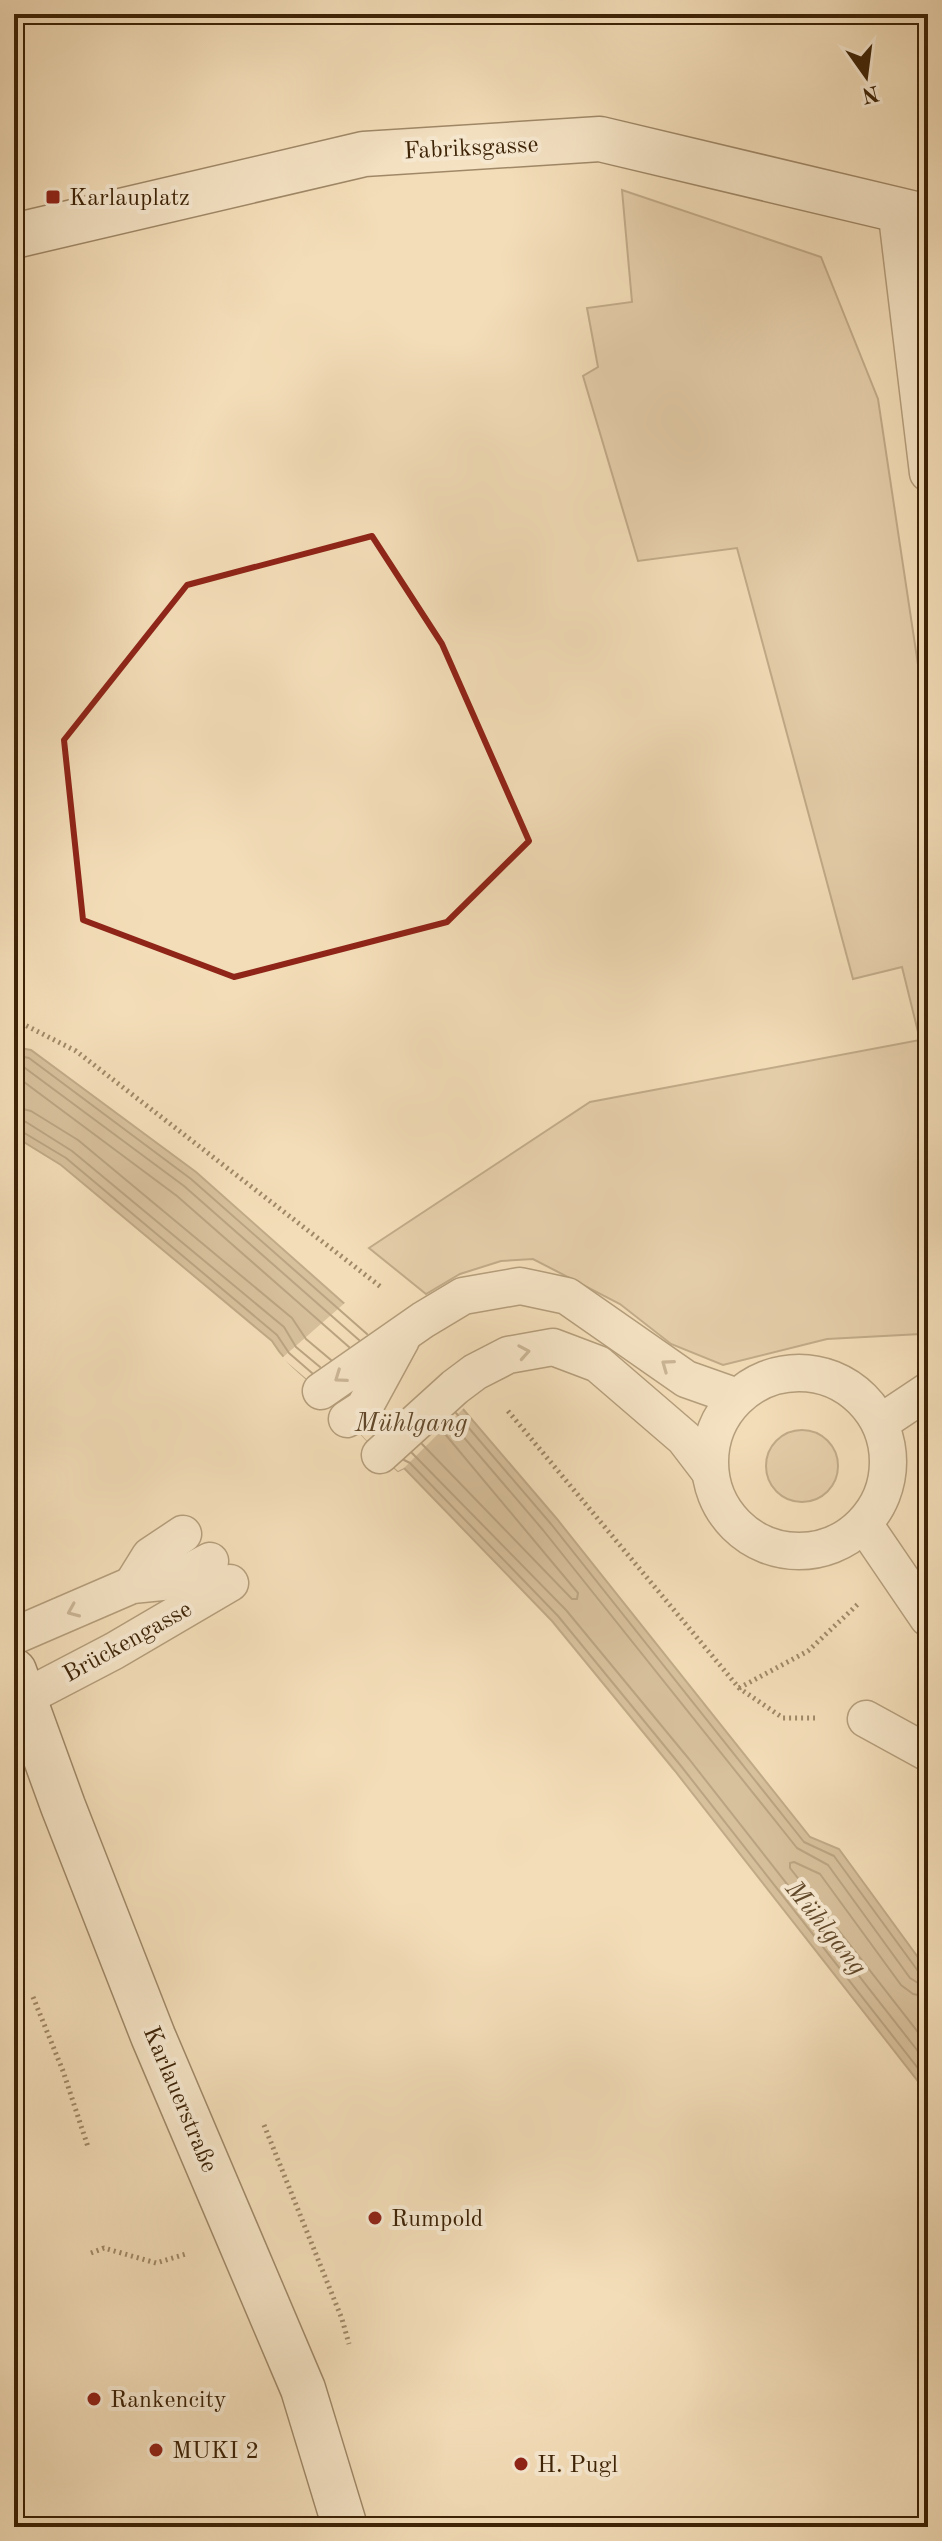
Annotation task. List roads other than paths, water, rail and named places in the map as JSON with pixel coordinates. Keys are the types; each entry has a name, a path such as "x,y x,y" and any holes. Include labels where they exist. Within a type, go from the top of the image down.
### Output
{"street":[{"name":"Fabriksgasse","path":"14,236 364,154 600,139 912,212"},
{"name":"Karlauerstraße","path":"19,1685 153,2036 303,2389 345,2527"}],"lane":[{"path":"912,212 915,370 928,473"},
{"path":"321,1391 463,1296 520,1286 567,1296 686,1379 737,1397"},
{"path":"347,1419 364,1408 405,1332"},
{"path":"380,1455 475,1372 508,1355 553,1347 598,1364 684,1438 710,1472 722,1507 746,1535 762,1544 789,1550 816,1550 850,1536 875,1510 888,1476 887,1440 871,1409 847,1386 816,1374 782,1374 765,1379 737,1397 724,1413 710,1451 710,1472"},
{"path":"880,1423 928,1391"},
{"path":"864,1524 928,1618"},
{"name":"Brückengasse","path":"132,1585 150,1556 183,1534"},
{"name":"Brückengasse","path":"14,1636 132,1585 220,1572 114,1651 19,1685"},
{"path":"866,1719 928,1753"}],"water":[{"name":"Mühlgang","path":"14,1047 31,1050 196,1172 463,1409 557,1519 810,1837 839,1849 928,1971 928,2094 675,1771 552,1621 404,1468 398,1471 387,1461 288,1362 272,1341 61,1165 14,1136"}],"place":[{"name":"Karlauplatz","path":"53,197"},
{"name":"Rumpold","path":"375,2218"},
{"name":"Rankencity","path":"94,2399"},
{"name":"MUKI 2","path":"156,2450"},
{"name":"H. Pugl","path":"521,2464"}]}
